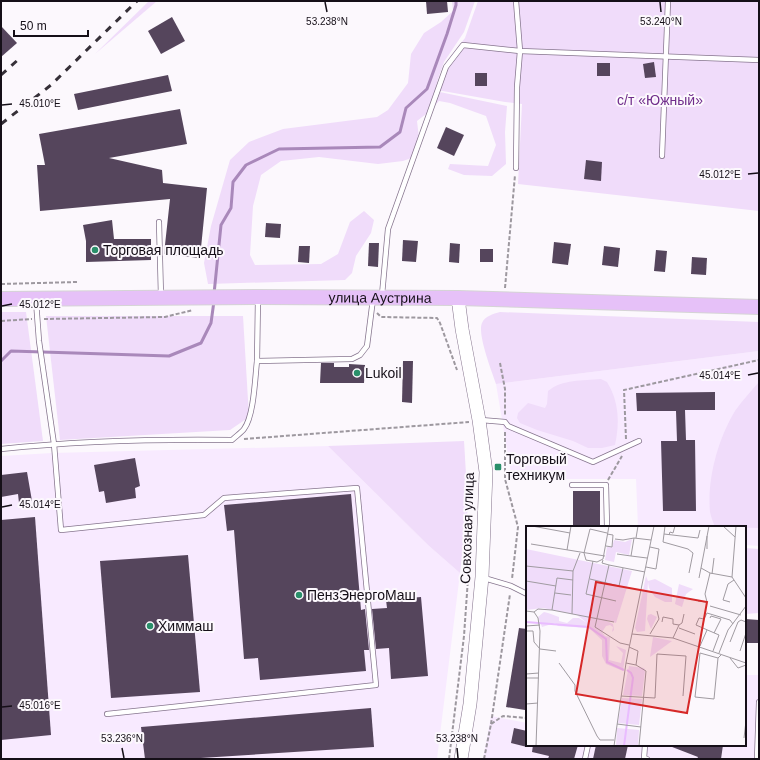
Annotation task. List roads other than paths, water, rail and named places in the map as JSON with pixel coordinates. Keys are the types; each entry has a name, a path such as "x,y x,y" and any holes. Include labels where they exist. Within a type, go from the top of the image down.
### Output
{"main road":[{"name":"улица Аустрина","path":"1,299 161,298 202,303 222,297 376,301 458,298 759,307"},
{"name":"Совхозная улица","path":"458,298 474,424 486,472 482,577 470,704 461,759"}],"lane":[{"path":"516,1 520,51 517,87 516,168"},
{"path":"662,156 668,1"},
{"path":"257,361 352,359 360,355 367,346 388,229 446,67 463,45 520,51 759,60"},
{"path":"159,222 161,298"},
{"path":"1,449 54,444 168,439 232,440 245,429 252,406 257,361 258,297"},
{"path":"36,299 44,383 54,444 61,530 204,515 224,498 357,488 376,685 107,714"},
{"path":"474,424 505,422 508,426 593,462 639,441"},
{"path":"572,485 606,485 607,526"},
{"path":"482,577 511,586 526,594"},
{"path":"757,759 759,702"},
{"path":"585,759 588,746"},
{"path":"645,746 644,758 647,759"}],"waterway":[{"path":"214,294 221,225 231,208 233,182 246,165 279,149 380,147 400,132 406,108 427,89 447,34 456,1"},
{"path":"1,361 11,351 169,356 201,343 211,323 214,301"}],"railway":[{"path":"1,124 51,85 137,1"},
{"path":"1,75 20,58"}],"place":[{"name":"Торговая площадь","path":"95,250"},
{"name":"Lukoil","path":"357,373"},
{"name":"Торговый техникум","path":"498,467"},
{"name":"ПензЭнергоМаш","path":"299,595"},
{"name":"Химмаш","path":"150,626"}],"park label":[{"name":"с/т «Южный»","path":"660,100"}]}
